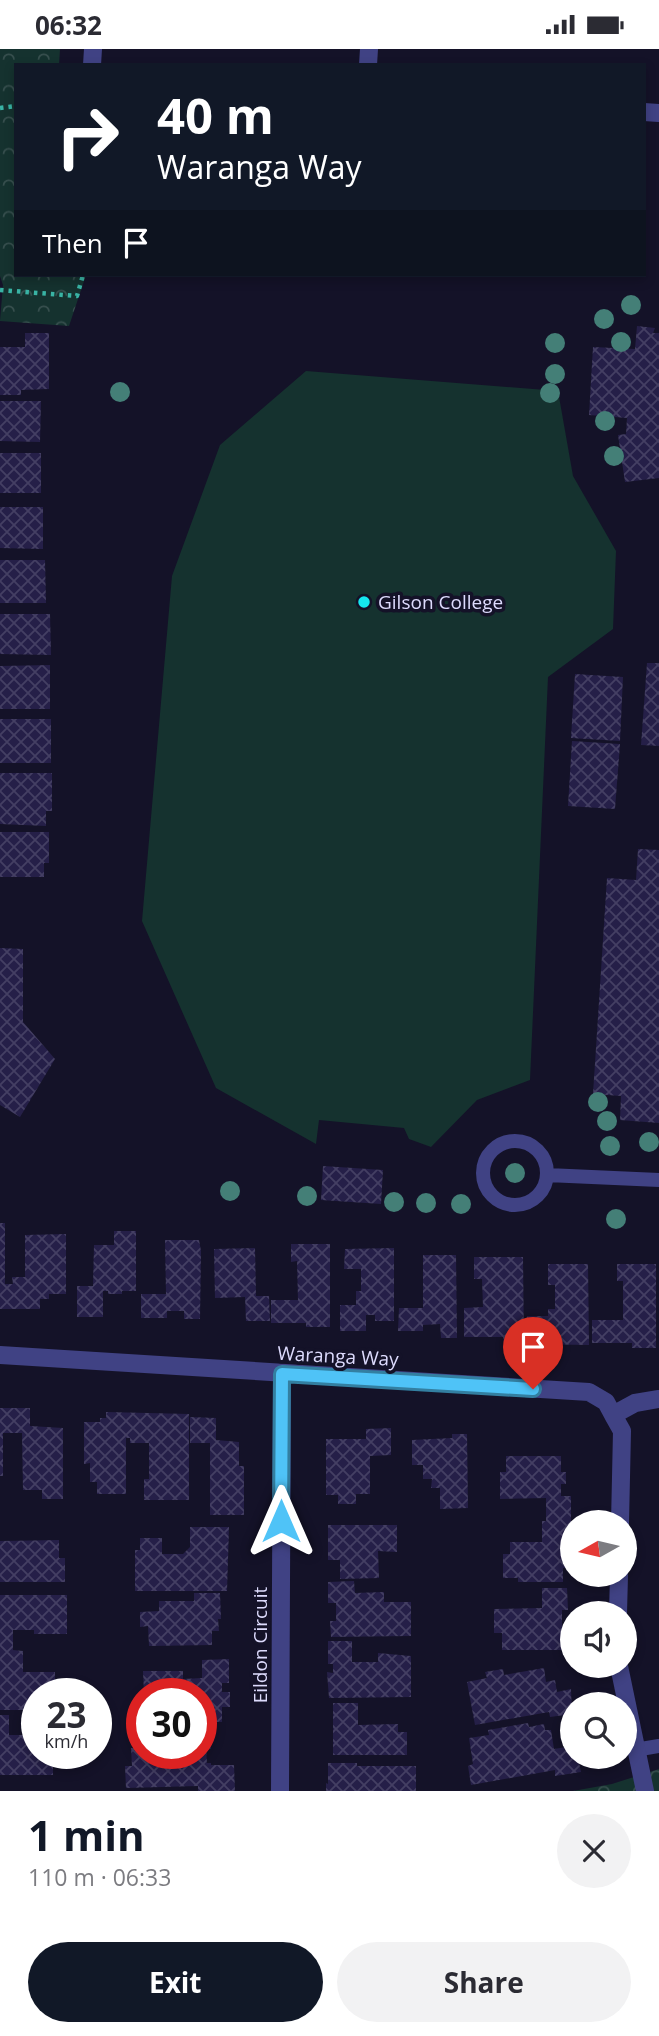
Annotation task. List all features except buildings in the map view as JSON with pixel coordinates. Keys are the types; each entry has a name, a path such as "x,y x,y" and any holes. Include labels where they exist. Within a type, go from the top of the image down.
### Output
{"street":[{"name":"Waranga Way","path":"0,1356 589,1392 606,1402 613,1415"},
{"name":"Eildon Circuit","path":"280,1791 282,1374"},
{"path":"620,1510 622,1431 613,1415 635,1403 659,1399"},
{"path":"637,1758 645,1791"}],"lane":[{"path":"516,1141 535,1148 542,1156 547,1175 545,1186 539,1195 530,1202 509,1205 498,1201 490,1193 483,1173 485,1163 497,1147 516,1141"},
{"path":"547,1175 659,1180"},
{"path":"637,1750 659,1746"}],"path":[{"path":"0,290 77,296 82,277"}],"green space":[{"path":"0,49 60,49 59,63 14,63 14,277 85,277 69,326 0,321 3,285 0,276"},
{"path":"306,371 558,391 573,476 616,551 613,629 548,677 530,1080 477,1100 431,1147 409,1139 404,1128 319,1120 316,1144 216,1088 142,921 172,576 220,445"},
{"path":"659,1769 659,1791 573,1791 612,1784"}],"place":[{"name":"Gilson College","path":"364,602"}],"route":[{"path":"281,1521 282,1374 533,1389"}]}
